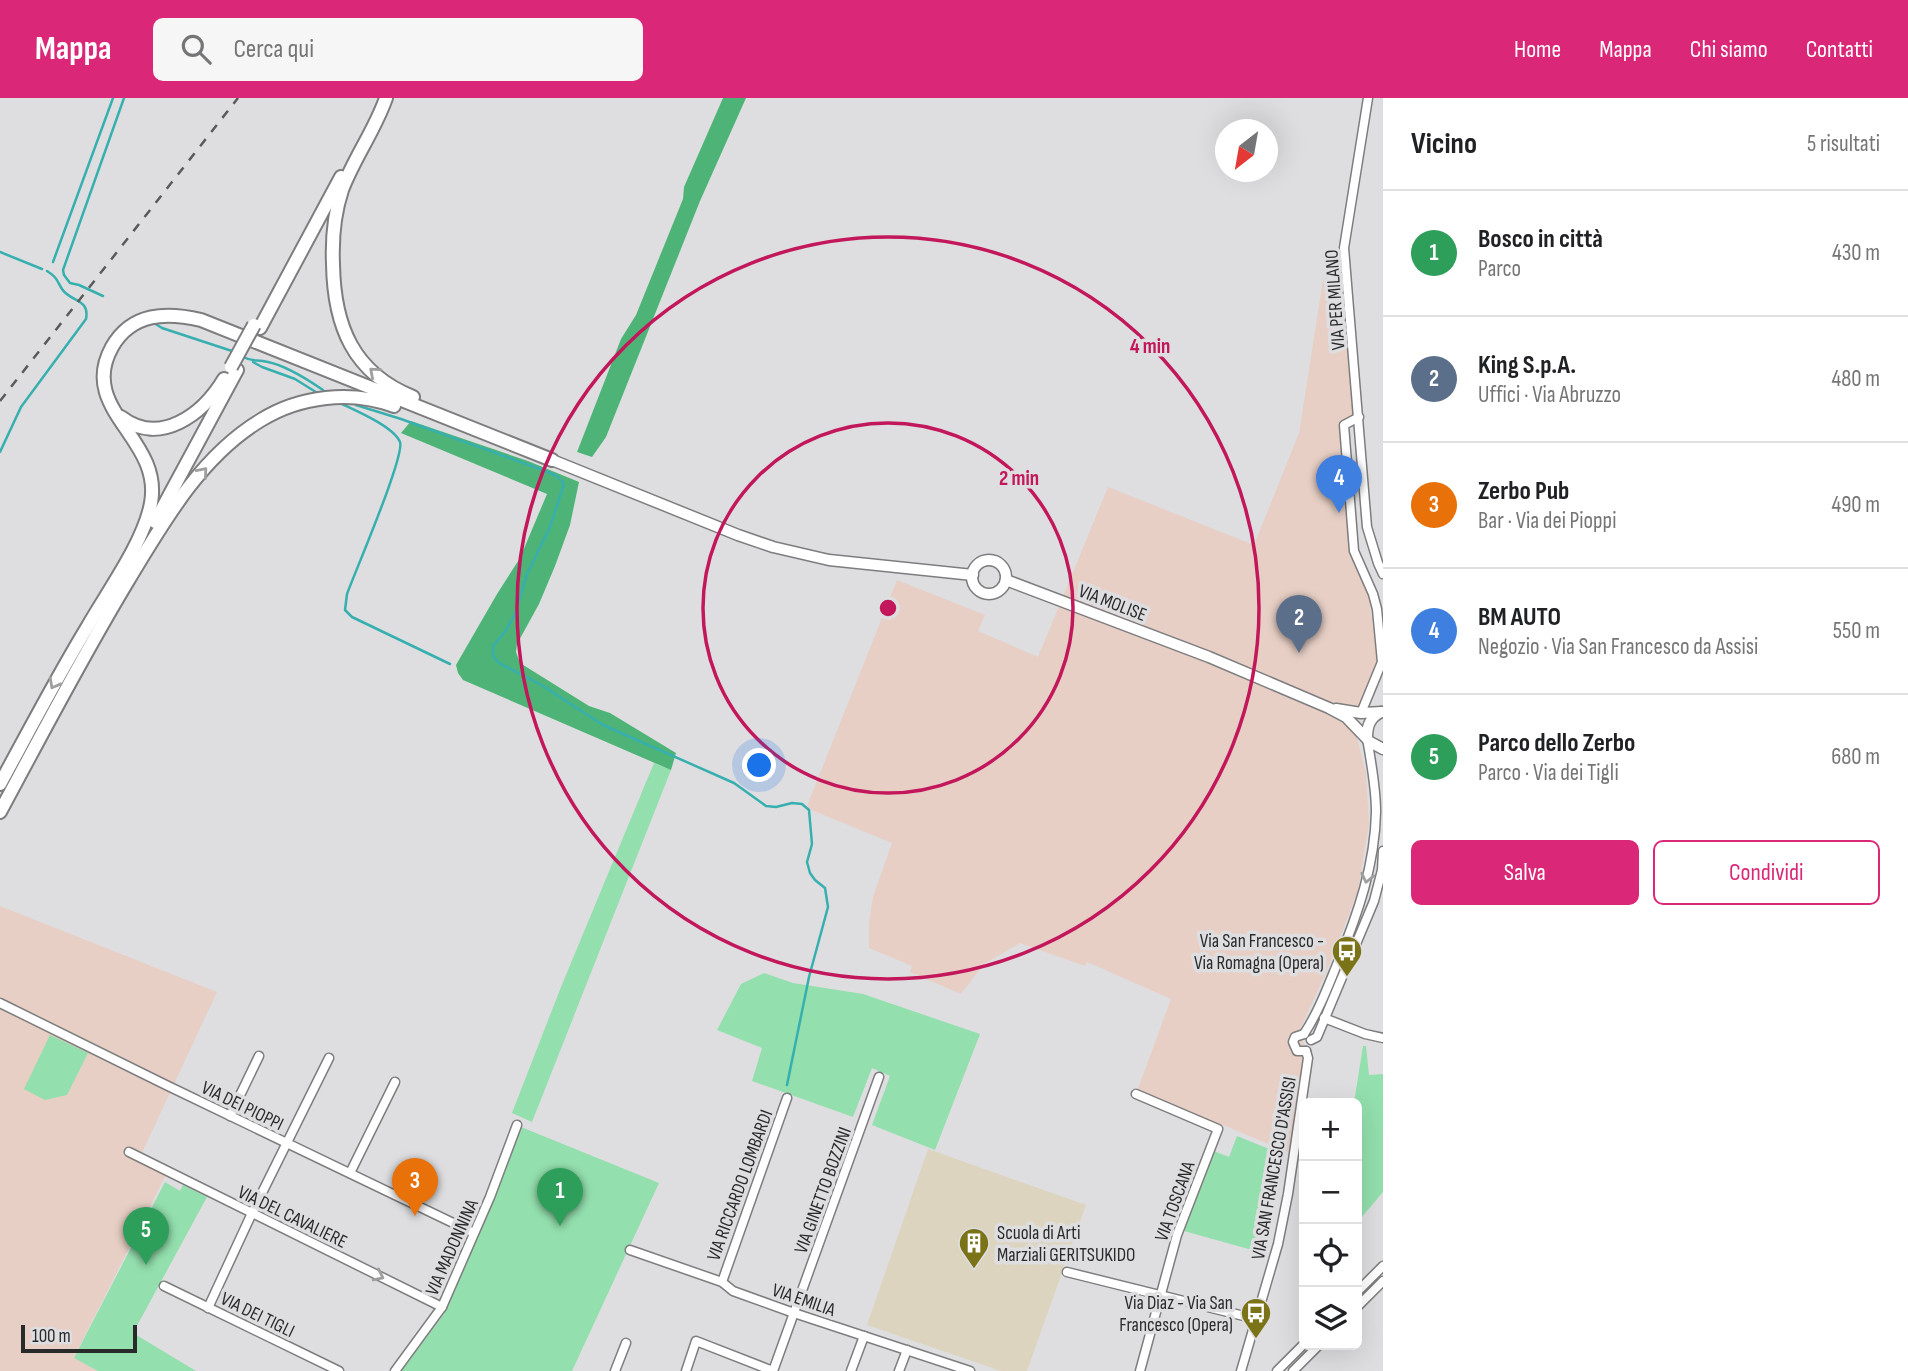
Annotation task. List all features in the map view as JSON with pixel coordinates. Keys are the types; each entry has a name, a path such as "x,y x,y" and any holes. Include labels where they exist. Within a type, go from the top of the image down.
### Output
{"highway":[{"path":"0,784 177,483 234,368 257,326 275,301 357,147 379,98"},
{"path":"386,98 342,191 337,211 333,264 339,320 352,348 363,363 389,385 486,426 521,448"},
{"path":"0,812 140,535 151,504 152,478 146,461 137,443 111,408 104,385 112,348 128,328 166,314 201,320 552,460"},
{"path":"111,408 128,422 138,426 169,426 206,404 234,368"},
{"path":"93,628 166,518 207,466 248,429 285,408 298,403 336,397 382,402 466,433 521,448"}],"main road":[{"path":"552,460 773,547 829,560 973,575"},
{"path":"992,561 1001,565 1006,580 996,593 985,593 977,588 973,575 982,562 992,561"},
{"name":"VIA MOLISE","path":"1006,580 1209,657 1329,708"},
{"path":"1329,708 1361,713 1383,711"},
{"path":"1329,708 1346,717 1370,742 1383,749"},
{"path":"1367,738 1369,722 1374,715 1383,711"}],"street":[{"name":"VIA PER MILANO","path":"1359,418 1343,248 1368,98"},
{"path":"1361,713 1382,662 1377,609 1354,551 1351,530 1344,425 1359,418 1367,527 1383,574"},
{"path":"1367,738 1376,812 1363,899 1307,1037 1310,1047 1306,1051 1297,1051 1293,1042 1295,1037 1307,1037 1317,1037 1374,901 1382,870 1383,850"},
{"name":"VIA DEI PIOPPI","path":"0,1003 474,1233"},
{"path":"1324,1018 1383,1038"},
{"name":"VIA SAN FRANCESCO D'ASSISI","path":"1241,1371 1278,1244 1308,1058 1306,1051"},
{"path":"230,1116 259,1055"},
{"path":"208,1308 329,1058"},
{"name":"VIA GINETTO BOZZINI","path":"773,1371 879,1077"},
{"path":"350,1173 395,1082"},
{"name":"VIA TOSCANA","path":"1136,1094 1218,1129 1177,1235 1140,1371"},
{"name":"VIA RICCARDO LOMBARDI","path":"722,1282 787,1098"},
{"name":"VIA MADONNINA","path":"395,1371 442,1307 490,1197 517,1125"},
{"name":"VIA DEL CAVALIERE","path":"129,1152 442,1307"},
{"name":"VIA EMILIA","path":"630,1250 722,1282 733,1291 794,1313 953,1368 970,1371"},
{"path":"1362,1287 1383,1266"},
{"path":"1067,1272 1256,1319"},
{"path":"1362,1302 1383,1281"},
{"name":"VIA DEI TIGLI","path":"164,1286 339,1371"},
{"path":"851,1371 864,1336"},
{"path":"686,1371 696,1341 773,1371"},
{"path":"615,1371 626,1343"},
{"path":"1278,1371 1299,1349"},
{"path":"899,1371 907,1350"},
{"path":"1286,1362 1294,1371 1315,1350"}],"shaded area":[{"path":"1345,264 1359,417 1344,425 1348,544 1367,588 1379,662 1360,702 1356,734 1366,773 1369,823 1358,891 1299,1032 1304,1044 1305,1067 1290,1153 1223,1125 1218,1129 1136,1094 1171,999 1087,962 1085,966 1020,943 984,964 961,994 910,972 912,966 869,948 873,897 892,843 807,806 897,580 985,615 978,631 1038,657 1108,487 1254,545 1299,433 1323,280"},
{"path":"0,906 217,992 140,1157 168,1171 74,1357 98,1371 0,1371"},
{"path":"928,1149 1086,1205 1027,1371 1001,1371 867,1325"}],"green space":[{"path":"723,98 746,98 700,201 606,437 592,457 577,452 621,339 636,315 683,199 684,187"},
{"path":"411,421 528,461 579,482 570,525 555,566 539,604 517,644 516,652 520,663 589,706 610,713 676,753 671,770 463,680 456,665 520,558 547,494 401,433"},
{"path":"654,763 671,770 532,1122 512,1113"},
{"path":"764,973 793,983 863,994 980,1034 935,1150 872,1125 890,1076 872,1068 853,1117 752,1081 762,1048 717,1030 741,984"},
{"path":"50,1035 88,1053 67,1095 45,1100 24,1089"},
{"path":"1363,1046 1366,1046 1369,1075 1383,1074 1383,1192 1362,1217 1362,1098 1355,1098"},
{"path":"521,1127 659,1183 572,1371 401,1371 444,1314"},
{"path":"1237,1136 1279,1153 1275,1193 1263,1253 1184,1231 1214,1151 1229,1157"},
{"path":"165,1182 180,1191 183,1185 207,1197 133,1333 196,1371 98,1371 74,1358"}],"waterway":[{"path":"53,262 113,98"},
{"path":"103,296 70,283 63,270 124,98"},
{"path":"0,252 42,269"},
{"path":"0,452 21,407 86,319 85,307 65,293 55,277 47,271"},
{"path":"154,323 235,352"},
{"path":"241,356 282,367 323,390"},
{"path":"253,362 295,379 319,394"},
{"path":"342,404 383,425 400,442 395,469 347,594 345,610 352,617 450,664"},
{"path":"356,405 540,469 557,476 564,484 550,527 527,574 515,614 493,646 493,656 499,663 543,686 603,725 734,783 766,806 776,807 792,803 802,804 809,810 812,844 807,862 810,873 825,888 828,907 809,977 787,1085"}],"railway":[{"path":"0,401 238,98"}],"place":[{"name":"BM AUTO","path":"1339,513"},
{"name":"King S.p.A.","path":"1299,653"},
{"name":"Via San Francesco - Via Romagna (Opera)","path":"1347,978"},
{"name":"Zerbo Pub","path":"415,1216"},
{"name":"Bosco in città","path":"560,1226"},
{"name":"Parco dello Zerbo","path":"146,1265"},
{"name":"Scuola di Arti Marziali GERITSUKIDO","path":"974,1270"},
{"name":"Via Diaz - Via San Francesco (Opera)","path":"1256,1340"}]}
